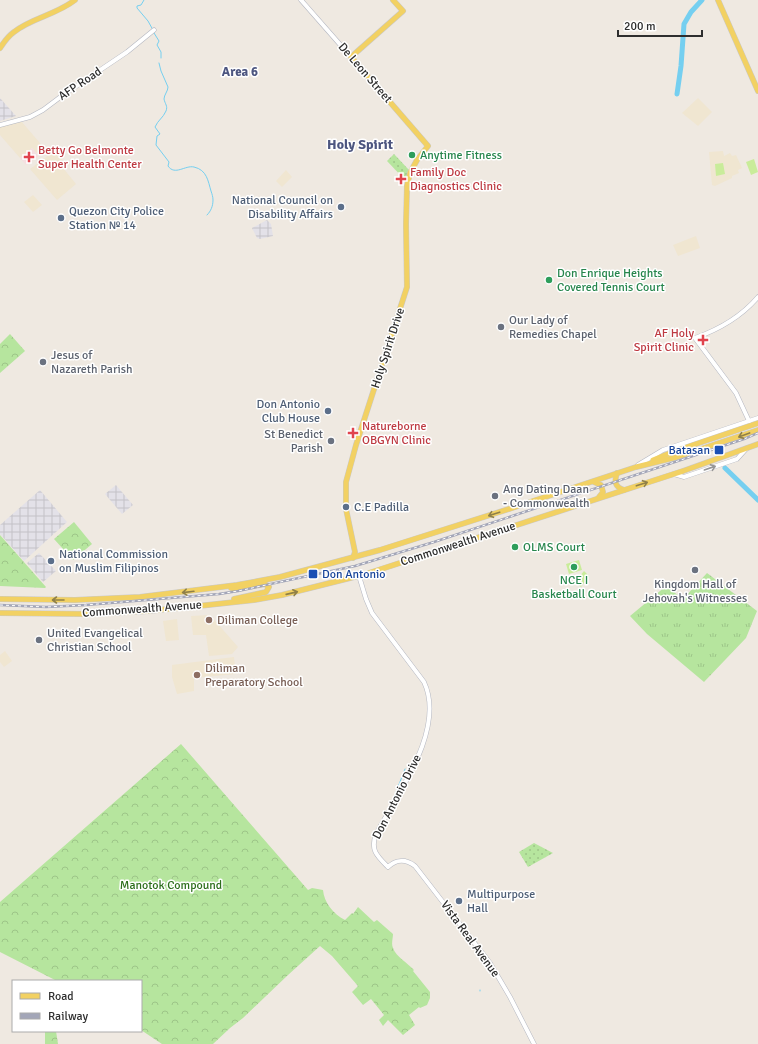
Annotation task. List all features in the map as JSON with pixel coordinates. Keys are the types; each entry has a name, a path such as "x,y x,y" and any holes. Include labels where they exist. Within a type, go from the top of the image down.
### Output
{"main road":[{"path":"0,48 10,35 17,29 63,9 75,0"},
{"path":"351,56 403,11 393,0"},
{"path":"718,0 758,91"},
{"name":"De Leon Street","path":"351,56 428,146"},
{"name":"Holy Spirit Drive","path":"355,552 346,509 346,482 356,446 407,287 407,186 410,173 416,160 428,146"},
{"path":"636,467 675,451 758,423"},
{"name":"Commonwealth Avenue","path":"0,599 68,600 171,594 280,577 360,556 512,508 591,481 636,467 677,457 758,430"},
{"name":"Commonwealth Avenue","path":"0,613 115,613 254,600 282,595 359,576 673,474 758,444"},
{"path":"617,473 615,479 616,485 618,488 624,490"},
{"path":"591,481 601,485 603,492 599,498"},
{"path":"353,558 355,552 360,556"},
{"path":"218,603 266,592 269,588 265,584 236,589 226,586"}],"street":[{"name":"De Leon Street","path":"301,0 351,56"},
{"name":"AFP Road","path":"0,125 30,117 43,110 128,52 154,30"},
{"path":"749,421 736,393 695,338 734,320 758,298"},
{"name":"Commonwealth Avenue","path":"636,467 663,450 758,418"},
{"name":"Don Antonio Drive","path":"359,576 372,613 422,679 429,696 429,719 421,752 374,839 373,845 375,851 388,867"},
{"name":"Vista Real Avenue","path":"388,867 392,863 402,860 416,866 490,962 534,1044"}],"shaded area":[{"path":"0,98 16,116 0,121"},
{"path":"698,98 712,112 698,126 682,113"},
{"path":"21,121 46,150 39,156 32,148 20,158 0,135 0,127"},
{"name":"Betty Go Belmonte Super Health Center","path":"32,148 39,156 26,165 20,158"},
{"path":"57,149 64,157 59,163 76,184 57,200 30,169"},
{"path":"723,151 724,156 730,153 732,156 736,155 742,168 738,170 739,173 732,176 732,178 715,186 712,185 709,152"},
{"path":"286,170 292,177 282,187 276,181"},
{"path":"33,195 42,205 33,212 24,202"},
{"path":"267,220 271,224 273,236 260,239 257,238 252,228"},
{"path":"696,236 700,248 678,256 673,245"},
{"path":"116,485 133,505 122,514 105,494"},
{"path":"40,490 67,522 24,561 0,534 0,525"},
{"path":"39,553 56,571 43,582 27,563"},
{"name":"Diliman Preparatory School","path":"210,615 238,647 232,654 209,656 206,635 193,635 191,616"},
{"path":"177,619 179,640 166,641 163,621"},
{"path":"5,651 12,661 4,667 0,662 0,655"},
{"name":"Diliman Preparatory School","path":"234,657 236,674 194,678 194,691 177,694 172,677 172,665"}],"green space":[{"path":"394,154 409,170 405,180 387,161"},
{"path":"754,159 758,172 751,175 746,162"},
{"path":"723,163 725,174 716,176 715,164"},
{"path":"10,334 25,351 0,373 0,344"},
{"path":"74,522 92,544 73,560 54,539"},
{"path":"0,535 46,587 45,588 0,586"},
{"name":"NCE I Basketball Court","path":"579,560 582,570 569,574 566,564"},
{"path":"584,571 589,576 581,587 575,582"},
{"path":"707,573 757,611 746,638 704,682 647,634 630,616 666,586 683,599"},
{"name":"Manotok Compound","path":"181,744 308,890 312,888 323,890 327,903 345,920 352,913 353,914 358,907 374,922 377,920 393,934 392,946 399,957 414,970 413,971 430,992 430,998 427,1005 420,1008 419,1007 409,1015 415,1025 403,1035 388,1020 383,1026 379,1020 384,1015 371,999 363,1005 352,992 358,986 332,956 320,946 213,1044 162,1044 142,1031 142,980 55,980 0,952 0,902"},
{"path":"534,843 553,853 528,867 519,852"},
{"path":"45,1032 56,1032 58,1044 45,1044"}],"waterway":[{"path":"144,0 141,5 137,6 137,8 148,21 153,30"},
{"path":"677,94 684,24 691,12 702,0"},
{"path":"154,33 159,41 157,45 161,52 161,58"},
{"path":"159,63 168,87 164,99 167,109 155,127 160,134 157,136 156,145 169,162 168,166 171,169 177,170 187,167 194,167 198,168 204,173 208,180 213,199 212,208 207,215"},
{"path":"725,468 758,500"},
{"path":"391,805 405,769"}],"railway":[{"path":"0,605 46,607 86,605 219,594 355,566 434,542 744,439 758,433"}],"place":[{"name":"Anytime Fitness","path":"412,155"},
{"name":"Betty Go Belmonte Super Health Center","path":"29,157"},
{"name":"Family Doc Diagnostics Clinic","path":"401,179"},
{"name":"National Council on Disability Affairs","path":"341,207"},
{"name":"Quezon City Police Station № 14","path":"61,218"},
{"name":"Don Enrique Heights Covered Tennis Court","path":"549,280"},
{"name":"Our Lady of Remedies Chapel","path":"501,327"},
{"name":"AF Holy Spirit Clinic","path":"703,340"},
{"name":"Jesus of Nazareth Parish","path":"43,362"},
{"name":"Don Antonio Club House","path":"328,411"},
{"name":"Natureborne OBGYN Clinic","path":"353,433"},
{"name":"St Benedict Parish","path":"331,441"},
{"name":"Batasan","path":"719,450"},
{"name":"Ang Dating Daan - Commonwealth","path":"495,496"},
{"name":"C.E Padilla","path":"346,507"},
{"name":"OLMS Court","path":"515,547"},
{"name":"National Commission on Muslim Filipinos","path":"51,561"},
{"name":"NCE I Basketball Court","path":"574,567"},
{"name":"Kingdom Hall of Jehovah's Witnesses","path":"695,570"},
{"name":"Don Antonio","path":"313,574"},
{"name":"Diliman College","path":"209,620"},
{"name":"United Evangelical Christian School","path":"39,640"},
{"name":"Diliman Preparatory School","path":"197,675"},
{"name":"Multipurpose Hall","path":"459,901"}],"district":[{"name":"Area 6","path":"240,72"},
{"name":"Holy Spirit","path":"360,144"}]}
